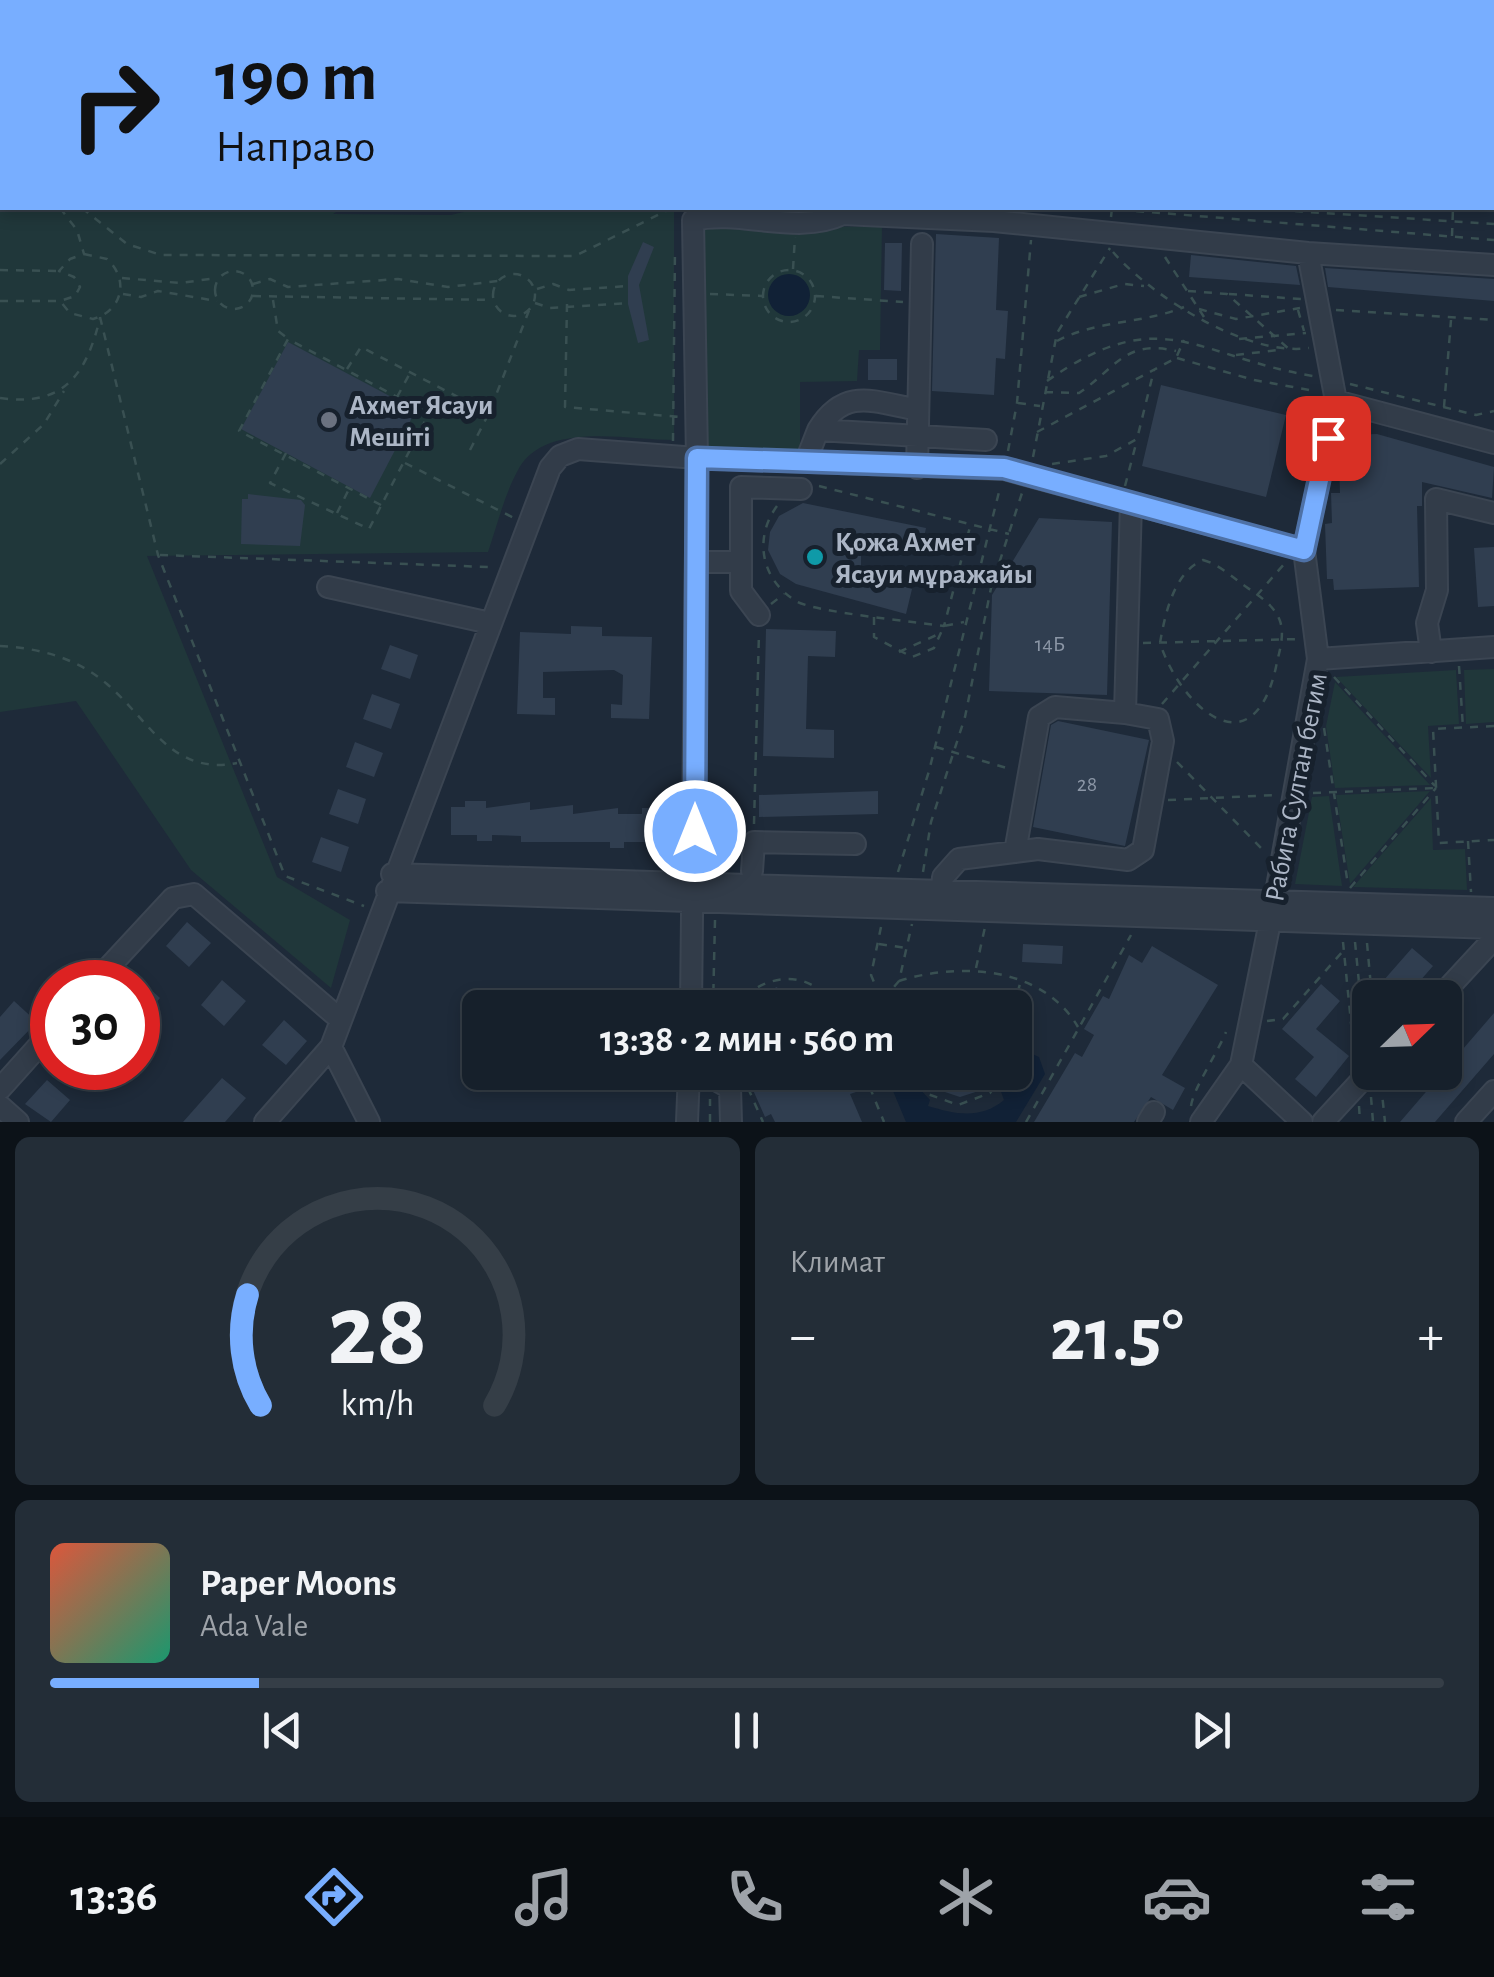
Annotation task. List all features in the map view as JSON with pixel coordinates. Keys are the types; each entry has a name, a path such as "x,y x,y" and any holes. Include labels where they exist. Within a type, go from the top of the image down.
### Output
{"street":[{"path":"691,990 697,458 684,417 693,220 728,217 824,223 843,214 994,221 1114,242 1154,238 1494,265"},
{"path":"917,468 922,244"},
{"path":"1308,252 1312,314 1330,390 1494,444"},
{"name":"Рабига Султан бегим","path":"1241,1066 1318,659 1296,554 1330,390"},
{"path":"806,462 830,410 846,401 918,410"},
{"path":"818,430 986,440"},
{"path":"265,1122 331,1047 386,892 550,468 560,456 578,449 697,458 1035,472 1127,496 1296,554"},
{"path":"759,614 741,591 741,487 800,490"},
{"path":"1125,713 1127,496"},
{"path":"1431,652 1428,624 1437,590 1436,499 1494,513"},
{"path":"697,562 741,562"},
{"path":"328,587 490,624"},
{"path":"1318,659 1494,648"},
{"path":"942,891 944,877 958,859 1038,850 1136,857 1142,850 1162,747 1162,726 1152,716 1048,709 1039,717 1015,852"},
{"path":"752,871 754,842 855,844"},
{"path":"917,900 942,891 1272,911 1488,938"},
{"path":"386,892 694,893 1272,911 1494,908"},
{"path":"115,960 173,898 194,894 340,1020"},
{"path":"1454,980 1488,938"},
{"path":"331,1047 369,1122"},
{"path":"0,1089 30,1055"},
{"path":"1194,1119 1241,1066 1302,1122"},
{"path":"687,1122 688,1090"},
{"path":"730,1090 730,1122"},
{"path":"1323,1122 1355,1090"},
{"path":"1466,1122 1494,1091"},
{"path":"0,1106 18,1122"}],"path":[{"path":"62,210 77,230 84,254"},
{"path":"84,210 127,244 161,255 555,256 575,256 668,210"},
{"path":"1204,210 1204,216"},
{"path":"1318,210 1494,224"},
{"path":"1452,236 1453,210"},
{"path":"1136,211 1494,240"},
{"path":"793,271 794,223"},
{"path":"1282,238 1284,223"},
{"path":"877,990 870,975 935,747 1004,468 1016,403 1031,228"},
{"path":"1412,248 1414,233"},
{"path":"673,444 684,417 676,238"},
{"path":"1154,238 1204,318"},
{"path":"891,990 899,981 931,822 954,752 991,588 1008,534 1035,472 1040,406 1055,342 1077,297 1114,242 1146,286"},
{"path":"60,271 70,259 84,254 107,259 120,278 120,294 113,308 100,317 77,317 60,302"},
{"path":"0,270 60,271 74,277 80,288 75,296 60,302 0,301"},
{"path":"120,278 180,283 241,271 253,284 253,296 246,306 234,309 218,301 158,291 142,298 120,294"},
{"path":"793,271 809,279 815,296 805,317 790,322 774,318 763,296 776,274 793,271"},
{"path":"253,284 270,279 288,287 398,279 448,286 498,281 509,274 522,275 534,290 534,303 519,316 506,314 493,300"},
{"path":"218,301 215,289 219,278"},
{"path":"493,300 498,281"},
{"path":"534,290 553,284 569,290 628,286"},
{"path":"1077,297 1124,284 1146,286 1236,339 1290,350 1309,348 1312,314"},
{"path":"1188,291 1227,294 1312,314"},
{"path":"1227,294 1290,350"},
{"path":"253,296 273,299 325,295 359,301 407,302 426,296 476,302 493,300"},
{"path":"691,295 763,296"},
{"path":"815,296 921,303"},
{"path":"273,299 278,332 428,414"},
{"path":"534,303 550,308 628,303"},
{"path":"567,304 565,407 684,417"},
{"path":"1055,342 1096,326 1151,320 1185,307"},
{"path":"470,450 489,413 530,308"},
{"path":"1199,309 1236,319 1312,314 1494,320"},
{"path":"1236,339 1277,337 1312,314"},
{"path":"0,464 44,424 92,351 100,317"},
{"path":"100,317 158,554 285,876 386,892"},
{"path":"1444,408 1451,319"},
{"path":"288,339 239,431 381,505"},
{"path":"1046,382 1107,346 1134,340 1184,339 1330,390"},
{"path":"1037,432 1176,358 1184,339"},
{"path":"346,370 361,346 489,413"},
{"path":"1044,392 1080,393 1124,353 1138,349 1178,352"},
{"path":"1230,354 1257,356 1282,349"},
{"path":"1176,358 1254,380 1476,415 1494,412"},
{"path":"1127,496 1154,370"},
{"path":"396,397 410,374"},
{"path":"0,398 28,402 65,390"},
{"path":"285,455 270,483 369,529 442,390"},
{"path":"1016,403 1040,406"},
{"path":"1035,472 1061,461 1106,456 1137,439"},
{"path":"404,462 528,526"},
{"path":"966,621 944,626 798,603 768,571 760,537 777,505 800,490 823,486 1008,534"},
{"path":"336,514 349,488"},
{"path":"874,615 874,638 899,652 924,656 942,632 970,523"},
{"path":"158,554 488,567"},
{"path":"1152,716 1296,554"},
{"path":"1203,560 1213,562 1257,595 1280,620 1282,640 1269,698 1258,715 1240,722 1219,720 1178,686 1160,642 1164,616 1190,565 1203,560"},
{"path":"754,842 759,614 786,592"},
{"path":"899,652 942,632"},
{"path":"1127,643 1300,639"},
{"path":"0,646 52,652 106,682 169,750 214,768 240,763"},
{"path":"1458,664 1463,728"},
{"path":"1334,677 1436,788"},
{"path":"1494,726 1433,729 1440,843 1494,840"},
{"path":"1324,728 1348,889 1436,788"},
{"path":"935,747 1028,774"},
{"path":"1162,747 1263,850"},
{"path":"1468,842 1471,894"},
{"path":"713,990 715,918"},
{"path":"976,970 986,926"},
{"path":"1026,1122 1134,930"},
{"path":"1343,936 1352,990"},
{"path":"1354,936 1359,980"},
{"path":"1366,936 1370,980"},
{"path":"878,944 906,948"},
{"path":"1266,1021 1283,1019 1344,950"},
{"path":"899,981 943,969 976,970 1021,982 1050,995 1068,1009 1079,1029"},
{"path":"751,990 772,980 807,979 825,990"},
{"path":"1019,990 1021,982"},
{"path":"1194,1119 1192,1094 1211,1069 1226,1032"},
{"path":"748,1090 764,1122"},
{"path":"871,1090 884,1122"},
{"path":"923,1090 958,1105 992,1090"},
{"path":"1360,1122 1366,1090"},
{"path":"1370,1090 1373,1122"},
{"path":"1374,1090 1384,1122"}],"green space":[{"path":"0,210 339,210 333,214 451,215 472,210 674,210 674,440 587,436 545,445 529,456 517,472 488,552 147,556 277,877 350,920 331,988 191,870 76,701 0,712"},
{"path":"703,225 882,227 880,350 859,350 857,381 800,382 800,451 702,450"},
{"path":"1494,669 1494,722 1466,724 1464,670"},
{"path":"1456,670 1459,724 1428,726 1431,778 1336,677"},
{"path":"1335,682 1430,785 1335,788 1326,726"},
{"path":"1430,791 1350,884 1336,795"},
{"path":"1329,796 1342,886 1295,884 1312,797"},
{"path":"1431,798 1433,850 1465,849 1467,890 1353,887"}],"water":[{"path":"789,274 804,280 810,295 804,310 789,316 774,310 768,295 774,280"},
{"path":"1032,1054 1039,1057 1045,1074 1016,1122 906,1122 893,1090 921,1090 930,1100 928,1106 958,1113 977,1113 1004,1100 1000,1090 1032,1090"}],"building":[{"path":"936,234 999,238 996,310 1008,311 1005,359 996,358 994,395 932,391"},
{"path":"643,242 654,247 639,285 649,340 638,343 628,304 628,276"},
{"path":"885,243 902,243 901,291 884,290"},
{"path":"1191,255 1296,266 1300,285 1189,277"},
{"path":"1325,268 1494,279 1494,301 1328,287"},
{"name":"Ахмет Ясауи Мешіті","path":"288,342 416,410 370,498 241,429"},
{"path":"868,359 897,359 897,380 868,380"},
{"path":"1161,385 1286,415 1266,497 1142,466"},
{"path":"1377,434 1494,467 1492,498 1422,482 1422,506 1417,506 1419,587 1334,590 1333,579 1327,579 1325,524 1332,523 1331,493 1340,493 1339,463 1349,462 1349,435"},
{"path":"248,494 301,500 305,505 300,546 241,544 242,499 248,499"},
{"name":"Қожа Ахмет Ясауи мұражайы","path":"803,503 926,528 921,552 879,543 866,548 861,556 861,567 868,576 912,589 906,614 796,584 780,574 768,550 770,532 779,516"},
{"path":"1039,518 1112,522 1107,695 989,691 992,595"},
{"path":"1494,547 1494,606 1478,607 1474,548"},
{"path":"571,626 602,627 602,636 652,637 649,719 611,718 611,704 622,705 623,675 614,670 543,672 543,698 555,698 555,715 517,714 520,632 571,634"},
{"path":"766,629 836,631 835,657 808,656 806,729 834,730 834,758 763,756"},
{"path":"390,645 418,655 410,679 381,669"},
{"path":"372,694 400,704 391,729 363,719"},
{"path":"1058,721 1149,740 1125,846 1033,827 1051,725"},
{"path":"355,742 383,753 374,777 346,767"},
{"path":"338,789 366,799 358,824 329,814"},
{"path":"878,791 878,814 759,817 759,795"},
{"path":"465,801 486,801 486,808 530,802 530,810 573,805 573,814 618,808 618,814 642,814 642,808 663,808 669,848 655,848 654,842 624,842 624,848 610,848 610,842 521,842 521,836 492,835 492,841 477,841 477,835 451,835 451,807 465,807"},
{"path":"321,837 349,847 341,872 312,862"},
{"path":"187,922 211,943 189,967 166,946"},
{"path":"1023,944 1063,946 1062,964 1022,962"},
{"path":"1152,946 1218,985 1162,1075 1185,1088 1173,1110 1151,1097 1134,1122 1034,1122 1075,1053 1082,1057 1094,1035 1084,1029 1103,996 1109,999 1129,955 1142,963"},
{"path":"1412,948 1433,966 1421,980 1384,980"},
{"path":"222,980 246,1001 224,1026 201,1005"},
{"path":"1321,984 1340,1001 1316,1029 1349,1056 1316,1097 1295,1079 1314,1057 1282,1029"},
{"path":"14,1001 30,1016 30,1029 0,1060 0,1017"},
{"path":"1494,1013 1494,1054 1435,1122 1400,1122 1428,1090 1462,1090 1462,1050"},
{"path":"284,1020 307,1041 286,1065 262,1045"},
{"path":"222,1078 246,1098 225,1122 183,1122"},
{"path":"38,1090 58,1090 70,1100 51,1122 25,1104"},
{"path":"753,1090 855,1090 850,1094 862,1122 775,1122 771,1114 765,1117"},
{"path":"939,1090 982,1090 960,1097"}],"place":[{"name":"Ахмет Ясауи Мешіті","path":"329,420"},
{"name":"Қожа Ахмет Ясауи мұражайы","path":"815,557"}],"route":[{"path":"695,831 697,458 1004,468 1304,550 1328,438"}]}
